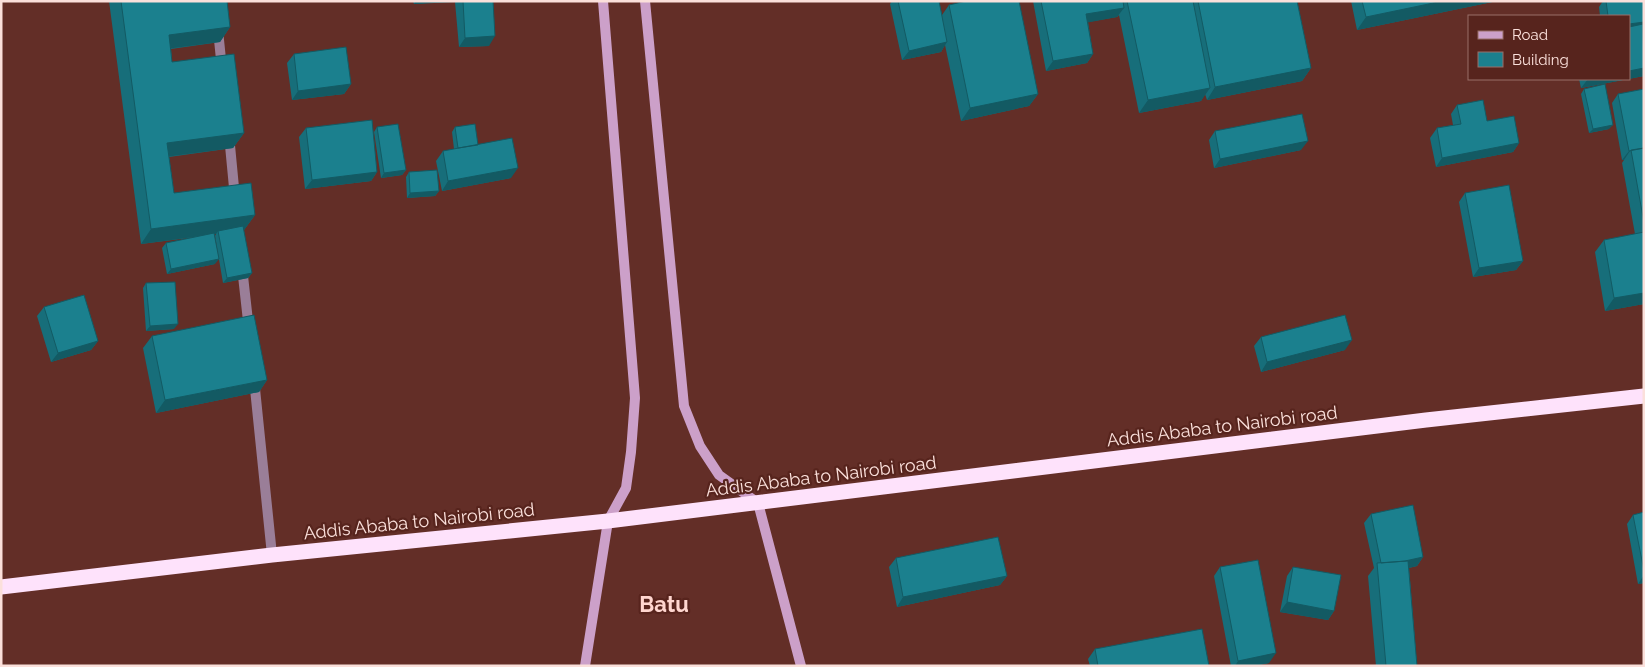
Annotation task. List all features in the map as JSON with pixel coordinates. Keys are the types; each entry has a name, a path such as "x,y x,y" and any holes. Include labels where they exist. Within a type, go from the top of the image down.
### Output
{"highway":[{"name":"Addis Ababa to Nairobi road","path":"1,587 272,555 608,521 1426,420 1644,396"}],"main road":[{"path":"585,666 608,521 626,488 635,398 602,1"},
{"path":"645,1 684,406 700,446 718,476 758,503 801,666"}],"street":[{"path":"215,1 223,80"},
{"path":"227,120 236,209"},
{"path":"241,258 250,337"},
{"path":"253,367 272,555"}],"building":[{"path":"121,1 227,1 230,27 169,35 172,62 234,54 244,133 167,143 174,193 251,183 255,215 151,229"},
{"path":"463,1 493,1 495,36 465,38"},
{"path":"898,1 939,1 947,42 909,51"},
{"path":"966,1 1019,1 1038,94 970,108 949,5"},
{"path":"1041,1 1123,1 1124,8 1086,14 1093,54 1053,61"},
{"path":"1127,1 1193,1 1210,88 1148,100"},
{"path":"1198,1 1297,1 1311,68 1215,87"},
{"path":"1362,1 1443,1 1366,17"},
{"path":"1606,1 1644,1 1644,22 1630,24 1630,15 1608,15"},
{"path":"1643,24 1644,68 1630,71 1630,27"},
{"path":"346,47 351,84 298,91 294,54"},
{"path":"1605,84 1613,125 1593,129 1584,89"},
{"path":"1644,89 1644,148 1629,151 1618,94"},
{"path":"1483,100 1487,121 1514,116 1519,143 1442,158 1437,128 1461,124 1457,105"},
{"path":"1302,114 1308,141 1220,159 1215,131"},
{"path":"372,120 377,172 312,180 306,128"},
{"path":"398,124 406,170 384,173 377,127"},
{"path":"475,124 478,145 458,148 455,127"},
{"path":"512,138 518,168 448,181 443,151"},
{"path":"1644,148 1644,223 1631,150"},
{"path":"437,170 439,191 410,193 409,172"},
{"path":"1509,185 1523,261 1479,268 1465,193"},
{"path":"243,226 252,273 227,278 218,231"},
{"path":"1644,232 1644,293 1614,298 1604,240"},
{"path":"214,233 219,259 171,269 166,243"},
{"path":"175,282 178,324 150,326 146,283"},
{"path":"84,295 98,341 58,353 44,307"},
{"path":"254,315 267,380 165,400 152,336"},
{"path":"1345,315 1352,340 1267,362 1261,337"},
{"path":"1413,505 1423,557 1381,563 1371,514"},
{"path":"1644,512 1644,571 1633,515"},
{"path":"998,537 1007,576 903,597 896,558"},
{"path":"1258,560 1276,653 1238,661 1220,567"},
{"path":"1408,561 1417,666 1386,666 1377,563"},
{"path":"1293,567 1341,575 1334,611 1287,602"},
{"path":"1202,629 1209,666 1098,666 1095,649"}],"district":[{"name":"Batu","path":"664,604"}]}
